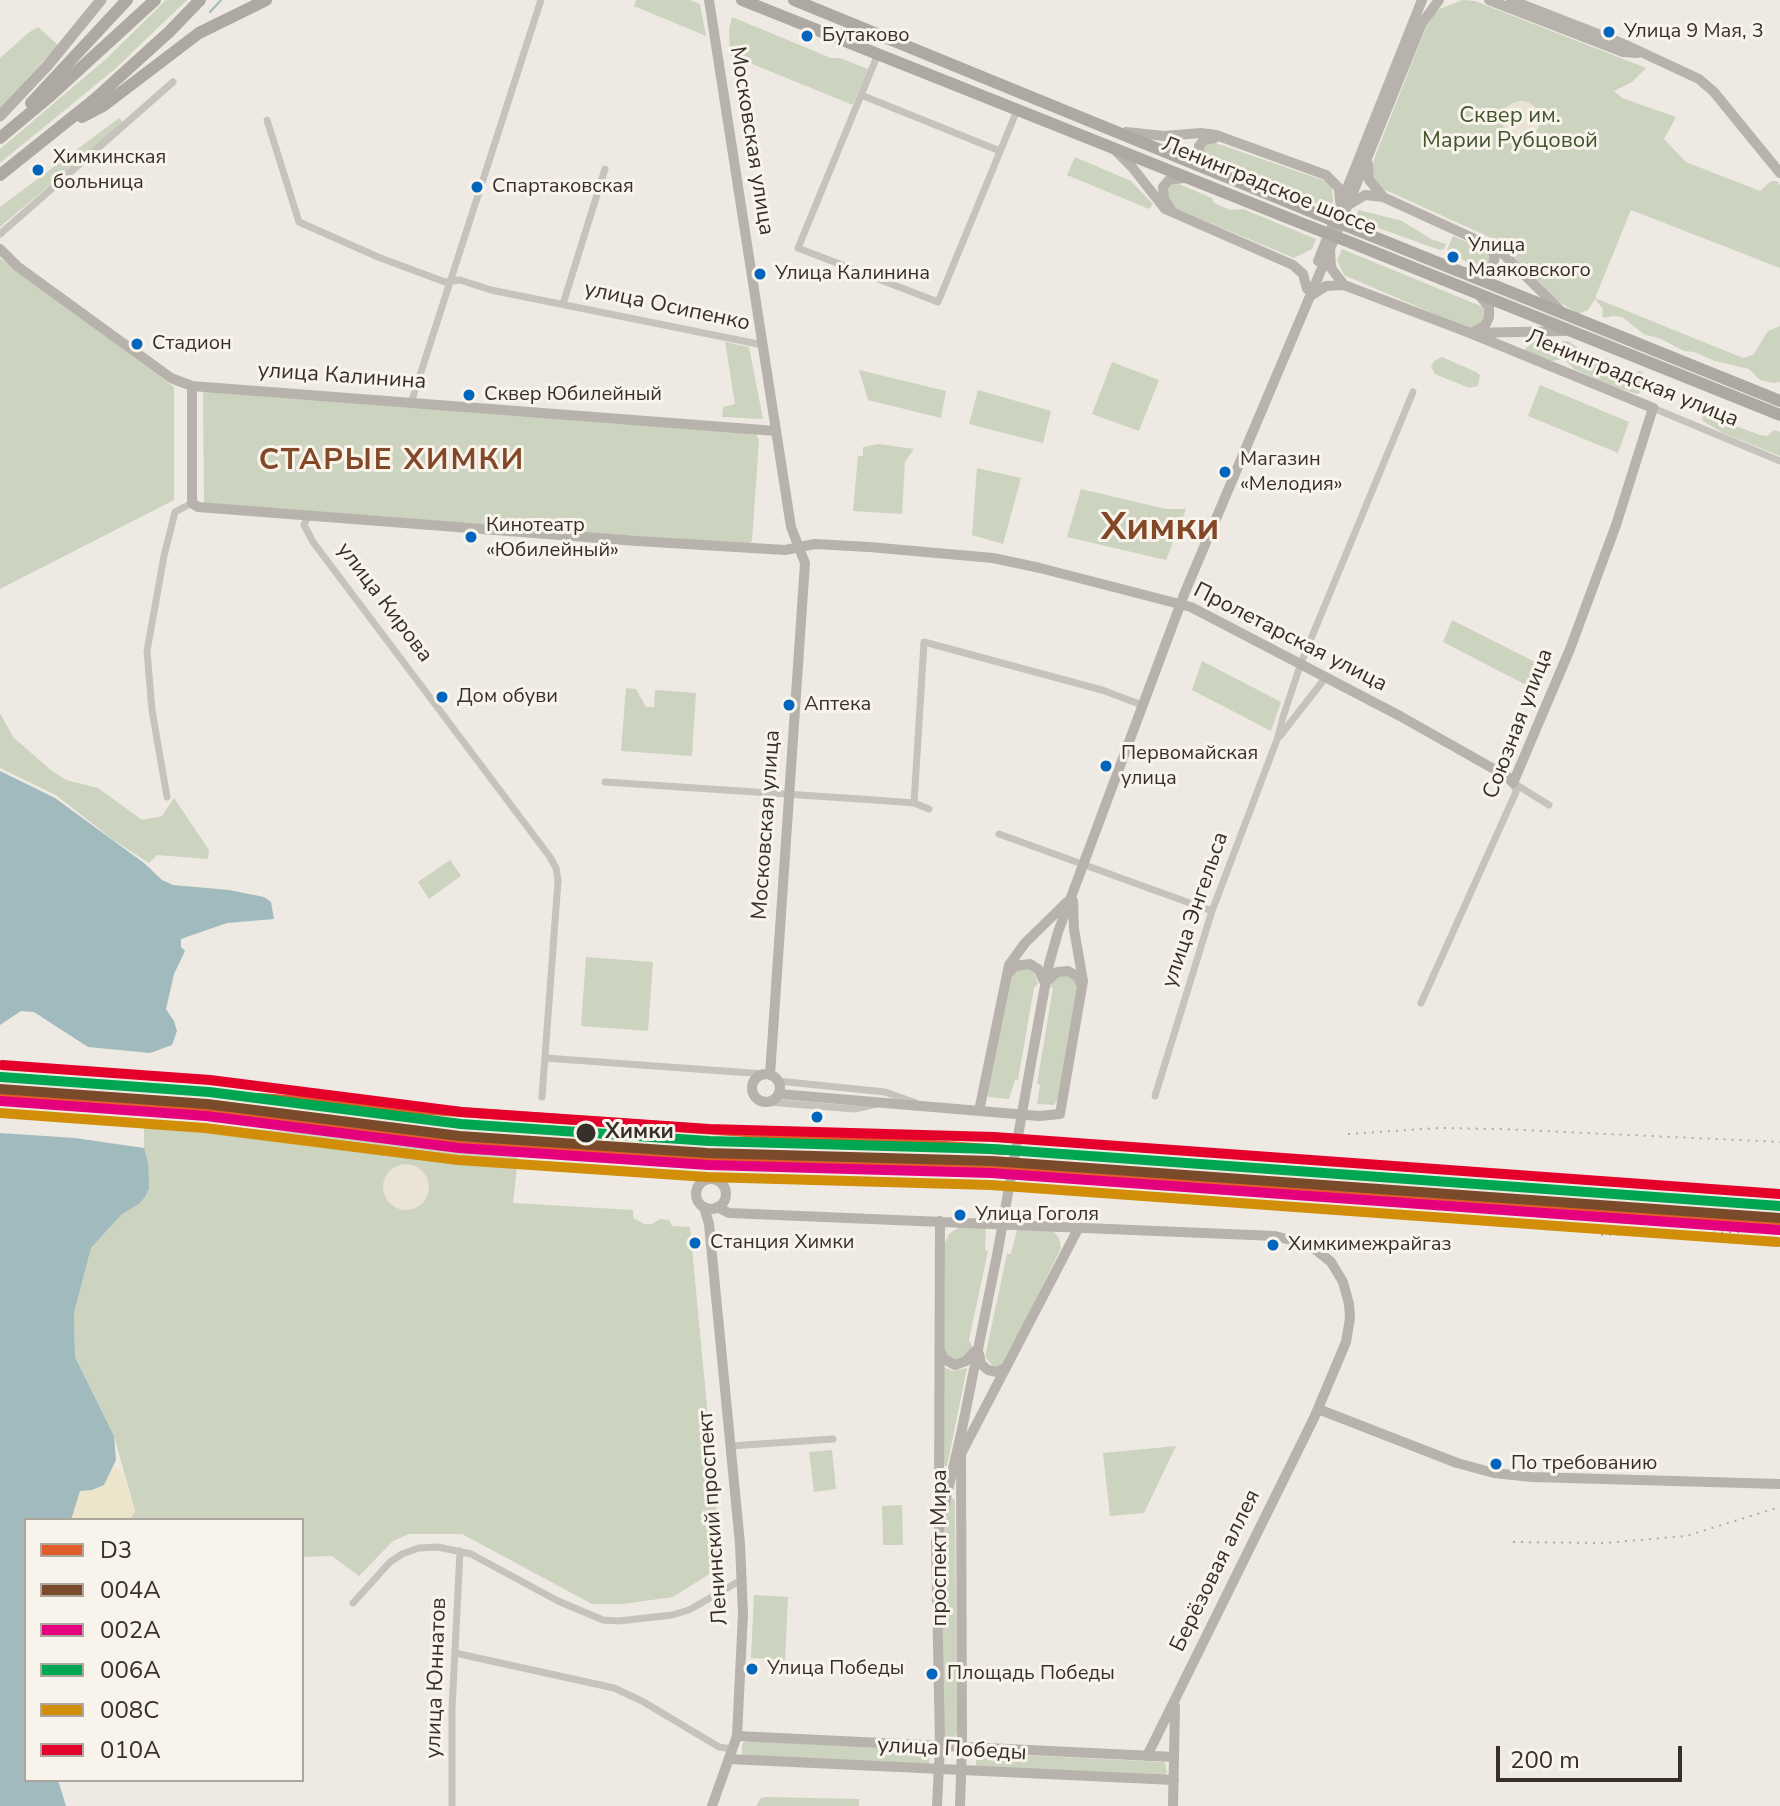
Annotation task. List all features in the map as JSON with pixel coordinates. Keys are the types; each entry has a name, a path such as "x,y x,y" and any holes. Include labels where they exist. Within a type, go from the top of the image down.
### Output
{"highway":[{"path":"0,137 127,0"},
{"path":"0,137 117,37 155,0"},
{"path":"0,175 61,128 143,57 200,0"},
{"path":"61,128 103,106 199,33 266,0"},
{"name":"Ленинградское шоссе","path":"742,0 1018,108 1212,171 1780,401"},
{"name":"Ленинградское шоссе","path":"794,0 1102,134 1198,180 1780,415"}],"main road":[{"path":"0,116 48,65 101,0"},
{"path":"117,37 147,0"}],"street":[{"path":"411,403 541,0"},
{"name":"Московская улица","path":"709,0 791,527 805,563 771,1077"},
{"path":"1326,175 1345,173 1363,158 1422,0"},
{"path":"1045,983 1056,940 1083,865 1142,705 1244,448 1244,438 1422,23 1439,0"},
{"path":"1489,0 1623,52 1639,53"},
{"path":"1511,0 1626,45 1692,75 1705,85 1780,173"},
{"path":"878,54 798,248 938,302 1018,108"},
{"path":"0,234 173,82"},
{"path":"861,95 1000,151"},
{"name":"улица Осипенко","path":"267,120 299,222 445,282 451,280 763,345"},
{"path":"1102,134 1148,136 1201,133 1224,138 1326,175 1339,188 1343,206"},
{"path":"1102,134 1161,206 1293,265 1303,274 1308,293"},
{"path":"1212,171 1199,158 1199,146 1208,138 1224,138"},
{"path":"1363,158 1369,180 1383,197"},
{"path":"563,304 605,169"},
{"path":"1178,215 1164,199 1162,191 1165,183 1174,179 1198,180"},
{"path":"1343,206 1365,195 1383,197 1487,244 1508,256 1544,296 1570,317"},
{"path":"1457,271 1480,273 1492,269 1495,256 1487,244"},
{"path":"0,249 17,266 171,378 192,386 192,503 175,512 149,630 147,669 167,797"},
{"path":"1293,265 1307,264 1325,252"},
{"path":"1325,252 1331,268 1344,285"},
{"path":"1308,293 1326,286 1344,285"},
{"name":"Ленинградская улица","path":"1344,285 1470,333 1487,334 1516,353 1780,461"},
{"path":"1472,290 1489,307 1487,334"},
{"path":"1470,333 1546,330 1578,333"},
{"path":"1516,353 1509,341 1517,332"},
{"name":"улица Калинина","path":"192,386 776,434"},
{"name":"улица Энгельса","path":"1155,1096 1212,911 1278,737 1301,663 1413,392"},
{"name":"Союзная улица","path":"1421,1003 1516,792 1513,783 1570,649 1606,552 1653,408"},
{"name":"Пролетарская улица","path":"192,503 210,508 637,541 798,550 828,545 993,558 1181,604 1301,663 1475,758 1549,805"},
{"name":"улица Кирова","path":"308,516 304,525 313,542 556,868 558,881 542,1097"},
{"path":"914,803 924,642 1102,690 1142,705"},
{"name":"улица Энгельса","path":"1278,737 1326,677"},
{"path":"605,782 914,803 929,809"},
{"path":"999,834 1212,911"},
{"path":"979,1111 1009,965 1017,952 1073,894"},
{"path":"768,1102 779,1094 1039,1116 1060,1114 1083,973 1074,929 1073,894"},
{"path":"1007,976 1015,966 1030,964 1038,969 1045,983"},
{"path":"1045,983 1057,972 1068,971 1078,977 1082,987"},
{"name":"проспект Мира","path":"937,1806 940,1746 935,1559 939,1521 961,1434 998,1250 1045,983"},
{"path":"545,1058 771,1077 885,1092 922,1106"},
{"path":"771,1077 779,1094"},
{"path":"771,1077 756,1078 753,1091 758,1099 854,1109 883,1102"},
{"name":"Ленинский проспект","path":"712,1806 737,1736 742,1669 743,1579 709,1224 710,1208 729,1213 940,1221"},
{"path":"939,1521 940,1221 1275,1236 1302,1241 1331,1262 1343,1282 1350,1318 1346,1342 1318,1409 1457,1463 1494,1473 1532,1477 1780,1484"},
{"path":"961,1454 1079,1227"},
{"path":"939,1345 944,1359 958,1365 969,1359 979,1343"},
{"path":"979,1343 979,1358 984,1367 994,1372 1005,1368"},
{"name":"Берёзовая аллея","path":"1173,1806 1175,1700 1318,1409"},
{"name":"проспект Мира","path":"960,1806 961,1434"},
{"path":"730,1446 833,1439"},
{"path":"353,1603 402,1554 419,1548 438,1547 471,1554 558,1601 603,1620 672,1615 689,1610 743,1579"},
{"name":"улица Юннатов","path":"452,1806 460,1551"},
{"path":"455,1653 614,1688 642,1701 731,1754"},
{"path":"1147,1756 1175,1700"},
{"name":"улица Победы","path":"737,1736 1174,1757"},
{"name":"улица Победы","path":"731,1754 939,1769 1174,1780"}],"green space":[{"path":"166,0 187,0 115,69 0,163 0,149 106,59"},
{"path":"636,0 690,0 700,4 706,36 634,6"},
{"name":"Сквер им. Марии Рубцовой","path":"1463,0 1475,1 1646,68 1632,82 1614,91 1622,98 1676,117 1664,139 1686,162 1760,191 1771,181 1777,181 1780,185 1780,268 1631,210 1595,298 1743,358 1753,355 1768,331 1780,326 1780,382 1760,380 1749,369 1684,351 1659,338 1645,335 1622,317 1605,318 1602,316 1603,309 1595,299 1588,310 1578,314 1556,300 1498,241 1381,188 1371,176 1374,159 1427,25 1437,10"},
{"path":"732,17 831,58 840,58 868,69 853,105 730,55"},
{"path":"38,27 58,45 0,109 0,58"},
{"path":"119,118 123,123 0,227 0,207"},
{"path":"1210,141 1328,182 1332,186 1333,203 1330,209 1207,162 1202,149"},
{"path":"1075,157 1131,181 1153,204 1149,209 1067,175"},
{"path":"1179,184 1212,198 1214,203 1230,210 1243,209 1316,239 1312,249 1294,258 1174,208 1166,193 1171,185"},
{"path":"1359,210 1402,221 1431,239 1446,244 1444,249 1353,219"},
{"path":"1453,236 1486,250 1491,255 1489,264 1479,269 1447,250"},
{"path":"1342,249 1483,307 1485,315 1481,324 1469,329 1344,275 1337,260"},
{"path":"0,258 174,387 174,500 0,589"},
{"path":"1538,338 1559,346 1563,341 1568,341 1577,347 1584,359 1599,364 1606,358 1610,366 1630,376 1643,372 1641,392 1637,394 1609,385 1574,369 1564,359 1551,361 1524,350"},
{"path":"725,342 749,347 763,419 722,417 723,407 735,404"},
{"path":"1442,357 1480,375 1478,386 1469,388 1435,374 1431,367 1434,361"},
{"path":"1112,362 1159,380 1139,431 1092,414"},
{"path":"859,370 946,391 941,418 868,400"},
{"path":"1540,385 1629,422 1618,453 1528,416"},
{"path":"203,390 756,433 759,440 752,541 749,544 204,503"},
{"path":"978,390 1051,411 1043,443 969,424"},
{"path":"1701,413 1760,435 1767,436 1774,430 1780,432 1780,456 1723,433 1703,421"},
{"path":"879,444 914,449 905,462 902,514 853,511 858,456 863,456 863,447"},
{"path":"977,468 1021,478 1003,544 972,535"},
{"path":"1081,489 1166,509 1186,509 1166,560 1067,537"},
{"path":"1452,620 1539,664 1530,687 1443,642"},
{"path":"1202,661 1281,702 1271,731 1192,690"},
{"path":"626,688 636,689 646,707 654,707 655,690 696,693 692,756 621,751"},
{"path":"0,713 13,737 52,771 66,780 98,788 142,820 162,816 174,798 209,850 208,859 157,855 149,863 112,839 56,795 4,770 0,767"},
{"path":"450,860 461,876 429,899 418,882"},
{"path":"586,957 653,962 648,1031 581,1026"},
{"path":"1020,967 1033,970 1038,984 1034,988 1018,1080 1015,1080 1009,1099 988,1097 1009,980"},
{"path":"1067,974 1078,983 1058,1099 1054,1105 1037,1104 1040,1085 1037,1084 1053,988 1050,987 1054,978"},
{"path":"144,1121 519,1149 513,1203 633,1210 633,1218 645,1224 660,1219 669,1220 672,1226 690,1227 722,1566 673,1597 623,1604 592,1604 462,1534 409,1534 393,1541 359,1576 332,1556 304,1557 304,1518 130,1518 135,1511 114,1436 75,1357 74,1313 91,1248 122,1214 139,1204 148,1162 144,1149"},
{"path":"961,1226 986,1226 985,1250 988,1251 969,1340 972,1347 966,1356 956,1360 944,1353 945,1243 949,1234"},
{"path":"1017,1230 1053,1231 1059,1238 1061,1248 1006,1361 998,1367 985,1357 1007,1254 1011,1254"},
{"path":"943,1367 953,1371 967,1368 947,1466 943,1465"},
{"path":"1176,1446 1144,1513 1110,1516 1103,1453"},
{"path":"832,1450 836,1489 814,1492 809,1452"},
{"path":"951,1498 955,1500 957,1732 955,1739 948,1740 943,1736 941,1540"},
{"path":"902,1505 903,1545 883,1545 882,1506"},
{"path":"754,1595 788,1597 785,1660 751,1658"},
{"path":"746,1741 930,1750 929,1766 746,1757 742,1754 742,1744"},
{"path":"976,1753 1165,1762 1167,1773 1164,1776 976,1768"},
{"path":"761,1798 859,1799 859,1806 756,1806"}],"sand":[{"path":"113,1466 123,1473 135,1512 130,1518 72,1518 80,1490 92,1490 104,1485"}],"shaded area":[{"path":"1521,101 1535,106 1540,120 1535,134 1521,139 1507,134 1502,120 1507,106"},
{"path":"406,1164 422,1171 429,1187 422,1203 406,1210 390,1203 383,1187 390,1171"}],"water":[{"path":"0,771 55,798 144,863 162,880 173,885 264,897 271,902 274,919 227,923 181,939 181,947 185,951 174,974 166,1009 177,1031 172,1045 150,1053 88,1047 34,1012 21,1011 0,1025"},
{"path":"0,1133 75,1138 144,1148 149,1188 139,1204 122,1214 91,1248 74,1313 75,1357 114,1436 116,1460 104,1485 80,1491 72,1518 24,1518 24,1782 59,1782 66,1806 0,1806"}],"waterway":[{"path":"210,12 221,0"}],"railway":[{"path":"1348,1134 1438,1128 1501,1129 1780,1142"},
{"path":"1601,1235 1743,1232"},
{"path":"1513,1542 1605,1543 1686,1536 1780,1507"}],"transit line":[{"name":"010А","path":"2,1065 210,1080 462,1112 709,1129 994,1137 1780,1194"},
{"name":"006А","path":"1,1077 209,1092 461,1124 709,1141 993,1149 1780,1206"},
{"name":"004А","path":"0,1089 207,1104 460,1136 708,1153 992,1161 1780,1218"},
{"name":"D3","path":"0,1094 203,1109 460,1140 708,1158 992,1167 1780,1224"},
{"name":"D3","path":"259,1098 1003,1150"},
{"name":"002А","path":"0,1101 206,1116 459,1148 708,1165 991,1173 1779,1230"},
{"name":"008С","path":"0,1113 205,1128 458,1160 707,1177 991,1185 1778,1242"}],"place":[{"name":"Улица 9 Мая, 3","path":"1609,32"},
{"name":"Бутаково","path":"807,36"},
{"name":"Химкинская больница","path":"38,170"},
{"name":"Спартаковская","path":"477,187"},
{"name":"Улица Маяковского","path":"1453,257"},
{"name":"Улица Калинина","path":"760,274"},
{"name":"Стадион","path":"137,344"},
{"name":"Сквер Юбилейный","path":"469,395"},
{"name":"Магазин «Мелодия»","path":"1225,472"},
{"name":"Кинотеатр «Юбилейный»","path":"471,537"},
{"name":"Дом обуви","path":"442,697"},
{"name":"Аптека","path":"789,705"},
{"name":"Первомайская улица","path":"1106,766"},
{"name":"Химки","path":"586,1133"},
{"name":"Улица Гоголя","path":"960,1215"},
{"name":"Станция Химки","path":"695,1243"},
{"name":"Химкимежрайгаз","path":"1273,1245"},
{"name":"По требованию","path":"1496,1464"},
{"name":"Улица Победы","path":"752,1669"},
{"name":"Площадь Победы","path":"932,1674"}],"district":[{"name":"СТАРЫЕ ХИМКИ","path":"392,462"},
{"name":"Химки","path":"1160,530"}]}
